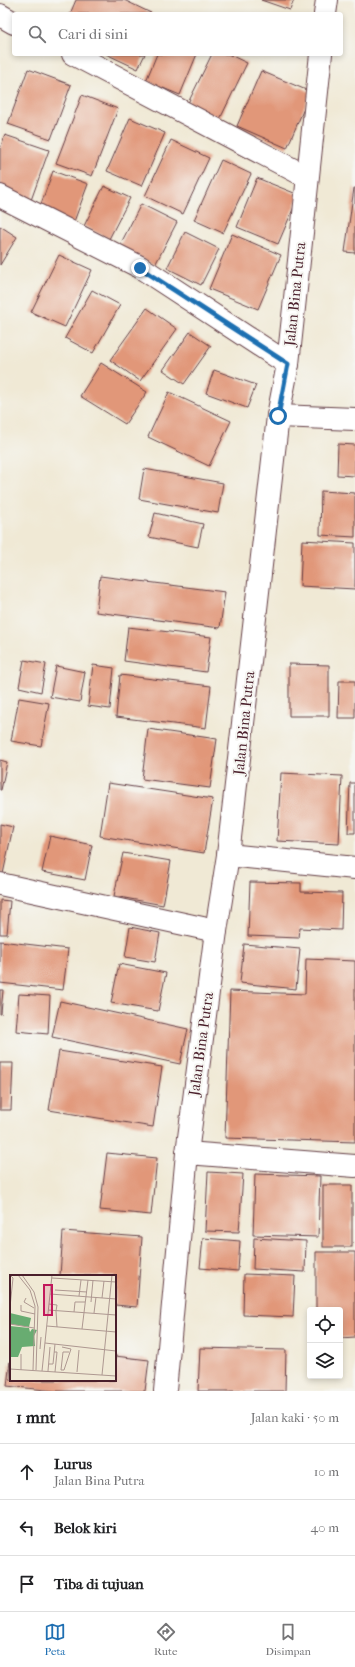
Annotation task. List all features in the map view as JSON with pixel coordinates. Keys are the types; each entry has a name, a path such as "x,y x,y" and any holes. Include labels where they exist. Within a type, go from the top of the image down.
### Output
{"street":[{"path":"325,12 327,0"},
{"path":"0,15 12,22"},
{"path":"77,56 307,177"},
{"name":"Jalan Bina Putra","path":"165,1391 187,1153 216,931 228,855 278,416 288,364 321,56"},
{"path":"0,196 140,268 288,364"},
{"path":"278,416 355,419"},
{"path":"228,855 355,868"},
{"path":"0,884 216,931"},
{"path":"187,1153 355,1166"}],"building":[{"path":"76,0 124,0 149,12 71,12"},
{"path":"261,0 294,0 290,10"},
{"path":"110,56 144,56 138,69"},
{"path":"156,56 196,56 180,95 146,81"},
{"path":"211,56 232,56 247,63 220,119 188,103"},
{"path":"28,69 71,85 51,139 8,124"},
{"path":"261,71 311,92 287,148 237,126"},
{"path":"82,95 118,109 92,176 56,163"},
{"path":"130,118 165,133 142,186 107,171"},
{"path":"5,135 49,150 30,203 0,192 0,149"},
{"path":"171,140 209,158 183,214 145,196"},
{"path":"221,160 251,174 223,233 194,220"},
{"path":"53,171 88,184 72,227 37,215"},
{"path":"257,178 299,195 278,244 237,227"},
{"path":"104,186 130,198 109,239 84,226"},
{"path":"355,188 355,253 345,252"},
{"path":"141,204 177,222 155,265 119,247"},
{"path":"0,226 17,237 0,265"},
{"path":"185,232 219,249 201,285 167,268"},
{"path":"232,234 281,255 258,309 209,289"},
{"path":"59,255 92,270 65,327 31,312"},
{"path":"92,290 120,305 93,353 65,338"},
{"path":"147,308 177,329 140,381 110,360"},
{"path":"190,332 211,346 184,384 163,370"},
{"path":"101,363 147,392 125,424 80,396"},
{"path":"214,370 256,385 247,408 206,393"},
{"path":"169,392 231,421 209,466 148,437"},
{"path":"338,444 355,445 355,476 337,475"},
{"path":"144,469 223,483 218,513 139,499"},
{"path":"321,491 355,493 355,537 320,535"},
{"path":"155,513 203,524 198,547 149,537"},
{"path":"302,540 355,543 355,589 300,586"},
{"path":"100,576 225,592 220,628 96,612"},
{"path":"128,627 211,637 206,672 124,661"},
{"path":"24,660 46,664 41,692 19,687"},
{"path":"289,664 329,665 329,716 289,716"},
{"path":"93,665 114,668 110,709 88,706"},
{"path":"56,666 85,672 80,702 50,697"},
{"path":"120,675 211,686 206,728 116,717"},
{"path":"339,681 355,681 355,718 338,718"},
{"path":"19,698 49,703 41,746 11,741"},
{"path":"148,729 217,739 210,788 142,779"},
{"path":"0,760 7,762 1,790 0,790"},
{"path":"281,773 342,776 339,844 277,841"},
{"path":"108,783 213,799 204,853 100,836"},
{"path":"350,783 355,783 355,833 348,833"},
{"path":"0,824 13,827 3,874 0,873"},
{"path":"50,836 92,845 85,880 42,872"},
{"path":"123,853 171,861 163,905 114,896"},
{"path":"250,882 301,883 301,892 342,893 341,930 300,928 299,938 248,936"},
{"path":"0,900 10,901 7,934 0,934"},
{"path":"130,927 160,933 155,962 125,957"},
{"path":"0,941 68,949 63,990 0,983"},
{"path":"244,944 300,949 296,989 240,983"},
{"path":"306,959 355,961 355,1142 225,1138 230,991 305,994"},
{"path":"119,964 166,973 158,1011 111,1003"},
{"path":"0,990 3,990 1,1014 0,1014"},
{"path":"19,994 50,996 48,1034 16,1031"},
{"path":"60,1001 188,1029 180,1064 52,1037"},
{"path":"59,1051 162,1067 153,1127 49,1110"},
{"path":"0,1063 13,1063 11,1110 0,1110"},
{"path":"107,1153 157,1158 151,1215 100,1210"},
{"path":"208,1172 243,1174 239,1232 205,1231"},
{"path":"255,1174 320,1176 318,1237 253,1235"},
{"path":"323,1185 352,1185 352,1247 323,1247"},
{"path":"63,1231 142,1237 137,1307 116,1305 116,1275 60,1275"},
{"path":"203,1238 240,1241 238,1271 200,1268"},
{"path":"254,1238 306,1241 305,1272 253,1269"},
{"path":"316,1252 355,1252 355,1337 343,1338 343,1307 316,1307"},
{"path":"244,1274 295,1276 293,1317 243,1315"},
{"path":"200,1348 286,1350 285,1391 198,1391"},
{"path":"116,1356 149,1360 145,1391 55,1391 7,1386 10,1361 10,1381 116,1381"}],"route":[{"path":"140,268 288,364 278,416"}]}
